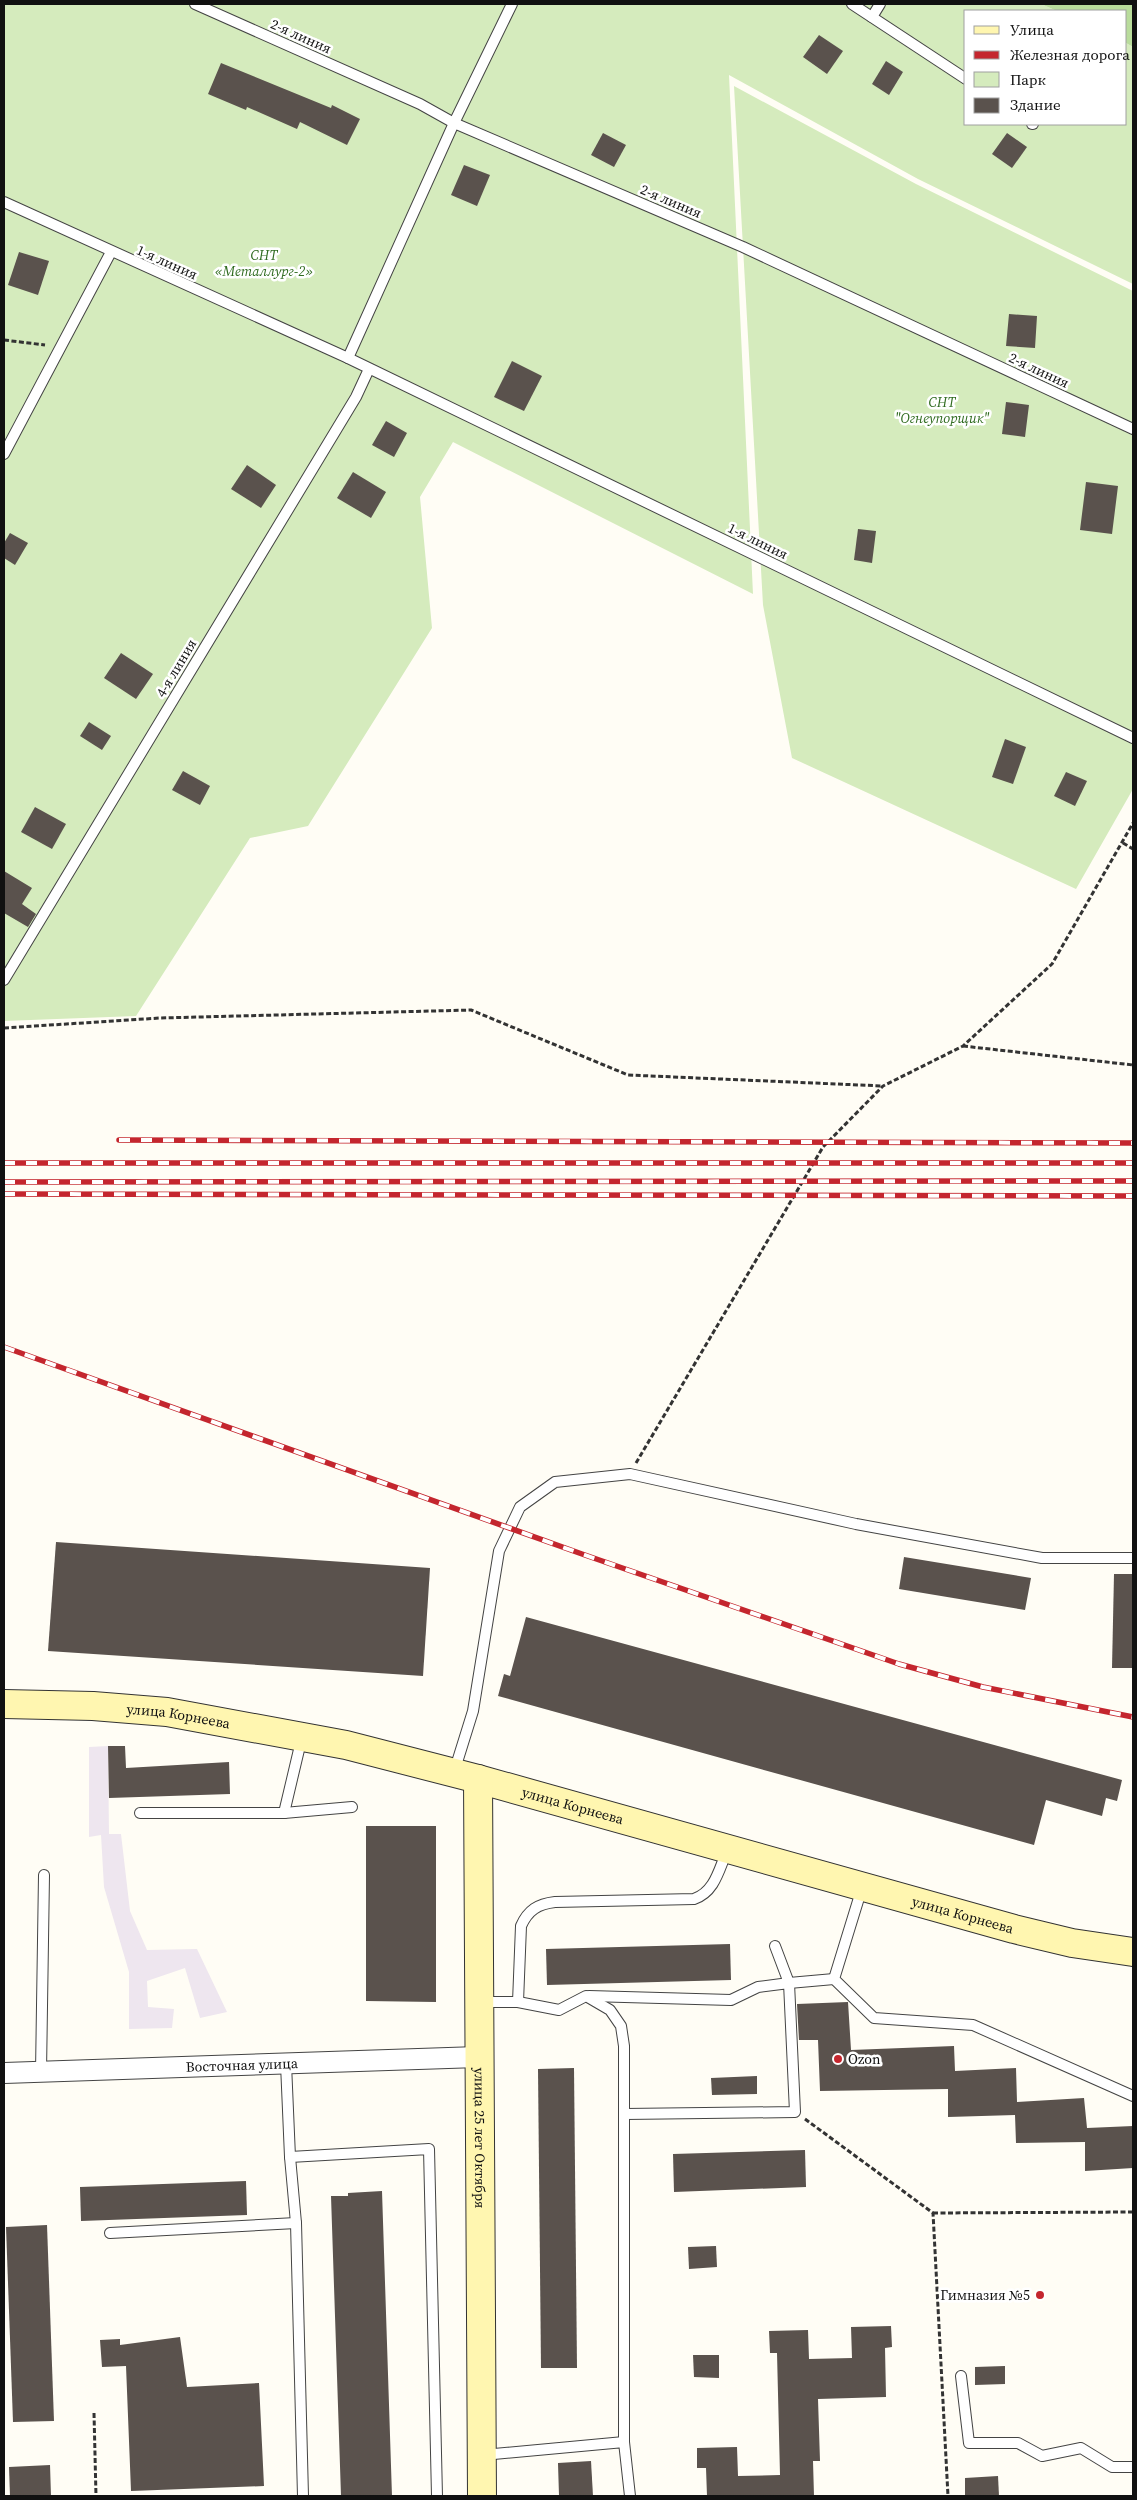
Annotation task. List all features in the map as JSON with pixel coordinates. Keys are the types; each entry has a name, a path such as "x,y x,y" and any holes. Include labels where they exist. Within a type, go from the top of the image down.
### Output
{"street":[{"name":"улица Корнеева","path":"4,1704 84,1706 167,1712 302,1736 466,1776 727,1851 1047,1938 1133,1952"},
{"name":"улица 25 лет Октября","path":"466,1776 478,2002 482,2496"},
{"name":"Восточная улица","path":"4,2073 478,2057"}],"lane":[{"name":"2-я линия","path":"195,4 420,104 454,123 743,247 1133,430"},
{"path":"348,358 454,123 512,4"},
{"path":"852,4 964,78"},
{"path":"872,17 880,4"},
{"name":"1-я линия","path":"4,202 348,358 1133,738"},
{"path":"4,454 111,252"},
{"name":"4-я линия","path":"4,980 356,398 369,369"},
{"path":"466,1776 473,1711 499,1551 520,1507 555,1482 630,1474 856,1524 1042,1558 1133,1558"},
{"path":"284,1813 302,1736"},
{"path":"140,1813 284,1813 352,1807"},
{"path":"518,2002 520,1926 524,1918 536,1906 555,1902 694,1899 704,1895 711,1888 727,1851"},
{"path":"41,2072 44,1875"},
{"path":"834,1979 862,1887"},
{"path":"625,2114 795,2112 789,1984 775,1946"},
{"path":"478,2002 518,2002 559,2010 586,1996 731,2000 758,1987 834,1979"},
{"path":"834,1979 874,2018 973,2025 1133,2096"},
{"path":"586,1996 610,2010 621,2026 624,2046 624,2442 630,2496"},
{"path":"286,2064 290,2158 296,2223 303,2496"},
{"path":"290,2158 429,2149 437,2496"},
{"path":"110,2233 296,2223"},
{"path":"961,2376 969,2443 1018,2443 1042,2456 1081,2448 1112,2467 1133,2467"},
{"path":"481,2455 624,2442"}],"path":[{"path":"4,340 61,347"},
{"path":"630,1474 823,1147 883,1086 963,1046 1052,964 1133,823"},
{"path":"1123,843 1133,849"},
{"path":"4,1028 170,1018 471,1010 628,1075 883,1086"},
{"path":"963,1046 1133,1065"},
{"path":"795,2112 933,2213 1133,2212"},
{"path":"933,2213 948,2496"},
{"path":"94,2413 96,2496"}],"shaded area":[{"path":"108,1746 109,1834 121,1834 130,1911 147,1950 197,1949 227,2012 200,2018 185,1968 147,1981 148,2007 174,2009 172,2028 129,2029 129,1972 104,1887 101,1835 89,1837 89,1747"}],"green space":[{"name":"СНТ «Металлург-2»","path":"4,4 1041,4 1055,10 964,10 964,125 1127,125 1127,44 1133,47 1133,284 918,179 729,75 753,594 453,442 420,497 432,628 308,826 250,838 136,1016 4,1021"},
{"path":"1041,4 1133,4 1133,47 1127,44 1127,10 1055,10"},
{"name":"СНТ \"Огнеупорщик\"","path":"734,86 916,184 1133,291 1133,789 1076,889 792,758 763,605"}],"building":[{"path":"819,35 843,51 827,74 803,57"},
{"path":"886,61 903,72 889,95 872,84"},
{"path":"221,63 331,108 332,105 360,119 347,145 300,122 297,129 247,107 246,110 208,94"},
{"path":"603,133 626,145 614,167 591,155"},
{"path":"1007,133 1027,147 1012,168 992,154"},
{"path":"464,165 490,175 477,206 451,195"},
{"path":"19,252 49,261 38,295 8,285"},
{"path":"1009,314 1037,316 1035,348 1006,346"},
{"path":"512,361 542,376 524,411 494,397"},
{"path":"1006,402 1029,405 1025,437 1002,434"},
{"path":"386,421 407,433 394,457 372,445"},
{"path":"247,465 276,485 261,508 231,489"},
{"path":"353,472 386,492 371,518 337,498"},
{"path":"1086,482 1118,486 1112,534 1080,530"},
{"path":"858,529 876,531 872,563 854,560"},
{"path":"10,533 28,543 15,565 4,558 4,543"},
{"path":"121,653 153,674 136,699 104,678"},
{"path":"89,722 111,736 102,750 80,736"},
{"path":"1005,739 1026,747 1013,784 992,777"},
{"path":"183,771 210,786 200,805 172,790"},
{"path":"1066,772 1087,781 1075,806 1054,796"},
{"path":"35,807 66,824 52,849 21,832"},
{"path":"4,871 32,888 22,904 36,914 28,927 4,913"},
{"path":"56,1542 430,1568 423,1676 48,1651"},
{"path":"904,1557 1031,1578 1025,1610 899,1589"},
{"path":"1114,1574 1133,1574 1133,1668 1112,1668"},
{"path":"526,1617 1122,1780 1117,1801 1106,1798 1102,1816 1046,1800 1034,1845 498,1696 504,1674 510,1676"},
{"path":"108,1746 125,1746 126,1768 229,1762 230,1794 109,1798"},
{"path":"366,1826 436,1826 436,2002 366,2001"},
{"path":"730,1944 731,1980 547,1985 546,1949"},
{"path":"848,2002 851,2050 954,2046 955,2071 1016,2068 1017,2102 1084,2098 1087,2128 1133,2126 1133,2168 1085,2171 1085,2142 1016,2143 1015,2115 948,2117 948,2089 820,2091 818,2040 799,2040 797,2004"},
{"path":"574,2068 577,2368 541,2368 538,2069"},
{"path":"757,2076 757,2094 712,2095 711,2078"},
{"path":"805,2150 806,2187 674,2192 673,2154"},
{"path":"246,2181 247,2215 81,2221 80,2187"},
{"path":"382,2191 392,2496 341,2496 331,2196 348,2196 348,2193"},
{"path":"47,2225 54,2421 13,2422 6,2227"},
{"path":"716,2246 717,2267 689,2269 688,2247"},
{"path":"891,2326 892,2347 885,2348 886,2397 818,2399 820,2461 813,2461 814,2496 707,2496 706,2468 697,2468 697,2448 737,2447 738,2476 780,2475 777,2353 770,2353 769,2331 808,2330 809,2359 852,2358 851,2327"},
{"path":"180,2337 187,2387 259,2383 264,2486 131,2491 126,2366 102,2367 100,2340 120,2339 120,2345"},
{"path":"693,2355 719,2355 719,2378 694,2377"},
{"path":"1005,2366 1005,2384 975,2385 975,2367"},
{"path":"591,2461 593,2496 559,2496 558,2463"},
{"path":"50,2465 51,2496 10,2496 9,2467"},
{"path":"998,2476 999,2496 965,2496 965,2478"}],"railway":[{"path":"119,1140 1133,1143"},
{"path":"4,1163 1133,1163"},
{"path":"4,1182 1133,1181"},
{"path":"4,1194 1133,1196"},
{"path":"4,1347 582,1554 899,1664 983,1687 1133,1717"}],"place":[{"name":"Ozon","path":"838,2059"},
{"name":"Гимназия №5","path":"1040,2295"}]}
